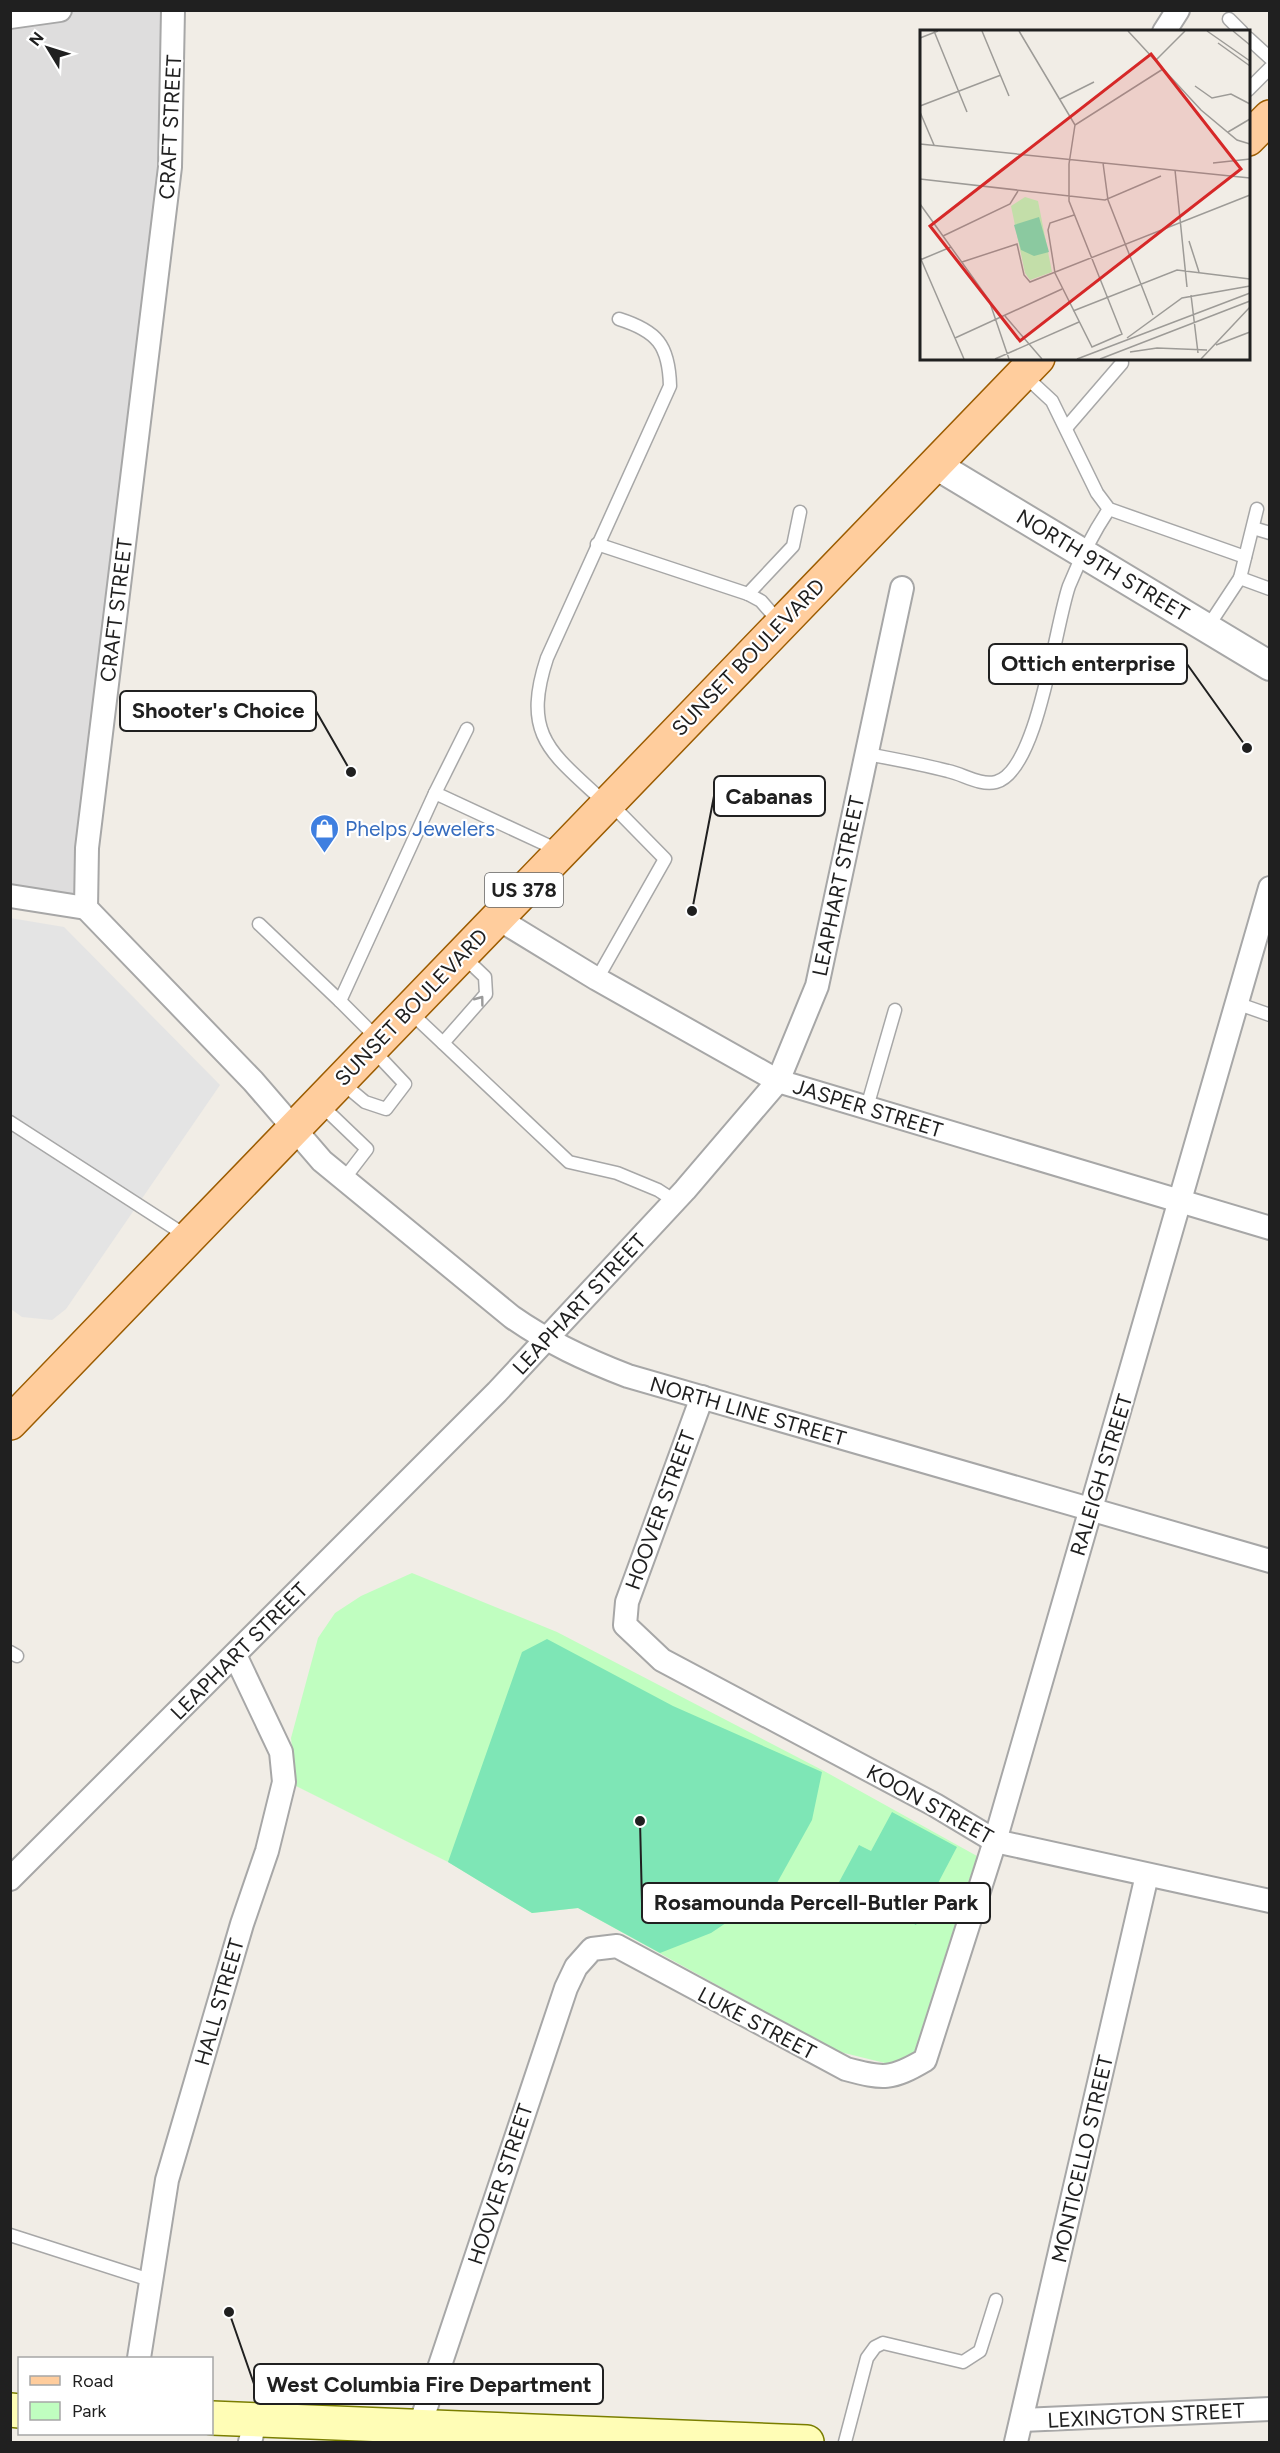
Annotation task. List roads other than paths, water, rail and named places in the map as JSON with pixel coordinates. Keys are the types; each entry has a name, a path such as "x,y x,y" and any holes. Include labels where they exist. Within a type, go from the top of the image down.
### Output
{"main road":[{"path":"1250,137 1269,117"},
{"name":"SUNSET BOULEVARD","path":"10,1423 1030,366"},
{"path":"213,2418 253,2431 420,2425 807,2442"}],"street":[{"path":"10,17 60,10"},
{"name":"CRAFT STREET","path":"86,908 87,848 170,167 173,10"},
{"path":"1165,30 1178,10"},
{"name":"NORTH 9TH STREET","path":"936,465 1269,666"},
{"name":"LEAPHART STREET","path":"10,1880 497,1392 675,1201 778,1081 817,986 902,588"},
{"name":"RALEIGH STREET","path":"925,2060 995,1841 1089,1509 1132,1373 1269,888"},
{"path":"10,896 86,908 295,1129"},
{"name":"JASPER STREET","path":"497,918 597,979 778,1081 1269,1228"},
{"name":"NORTH LINE STREET","path":"295,1129 322,1161 512,1317 544,1339 578,1357 628,1376 1269,1561"},
{"name":"HOOVER STREET","path":"625,1625 627,1602 702,1397"},
{"name":"KOON STREET","path":"625,1625 662,1660 935,1804 995,1841 1269,1901"},
{"name":"HALL STREET","path":"139,2357 153,2281 167,2180 242,1924 267,1851 284,1782 281,1752 235,1655"},
{"name":"MONTICELLO STREET","path":"1016,2442 1147,1875"},
{"name":"LUKE STREET","path":"592,1949 617,1946 846,2069 874,2077 898,2076 925,2060"},
{"name":"HOOVER STREET","path":"420,2425 566,1988 576,1967 592,1949"},
{"name":"LEXINGTON STREET","path":"1022,2420 1269,2409"}],"lane":[{"path":"1229,19 1240,30"},
{"path":"1250,40 1269,58"},
{"path":"1250,88 1269,68"},
{"path":"597,979 665,859 550,750 539,731 536,710 538,685 547,658 670,386 670,363 661,344 645,328 619,319"},
{"path":"1066,428 1122,363"},
{"path":"1030,366 1052,401 1097,493 1109,509 1245,557"},
{"path":"867,754 947,770 988,783 1008,777 1019,762 1034,724 1054,654 1059,618 1083,554 1109,509"},
{"path":"1207,628 1240,578 1257,509"},
{"path":"748,594 793,546 800,512"},
{"path":"1253,528 1269,533"},
{"path":"597,544 748,594 761,601 781,624"},
{"path":"1240,578 1269,589"},
{"path":"340,1001 435,793 467,729"},
{"path":"435,793 561,851"},
{"path":"259,924 340,1001 405,1084 386,1109 329,1092"},
{"path":"443,1043 486,994 485,977 462,954"},
{"path":"1236,1004 1269,1016"},
{"path":"867,1107 895,1010"},
{"path":"408,1011 569,1162 617,1173 658,1190 675,1201"},
{"path":"329,1092 367,1149 344,1179"},
{"path":"10,1122 189,1238"},
{"path":"10,2235 153,2281"},
{"path":"845,2442 867,2358 875,2347 883,2343 963,2362 980,2351 996,2300"}],"place":[{"name":"Ottich enterprise","path":"1247,748"},
{"name":"Shooter's Choice","path":"351,772"},
{"name":"Phelps Jewelers","path":"324,854"},
{"name":"Cabanas","path":"692,911"},
{"name":"Rosamounda Percell-Butler Park","path":"640,1821"},
{"name":"West Columbia Fire Department","path":"229,2312"}]}
